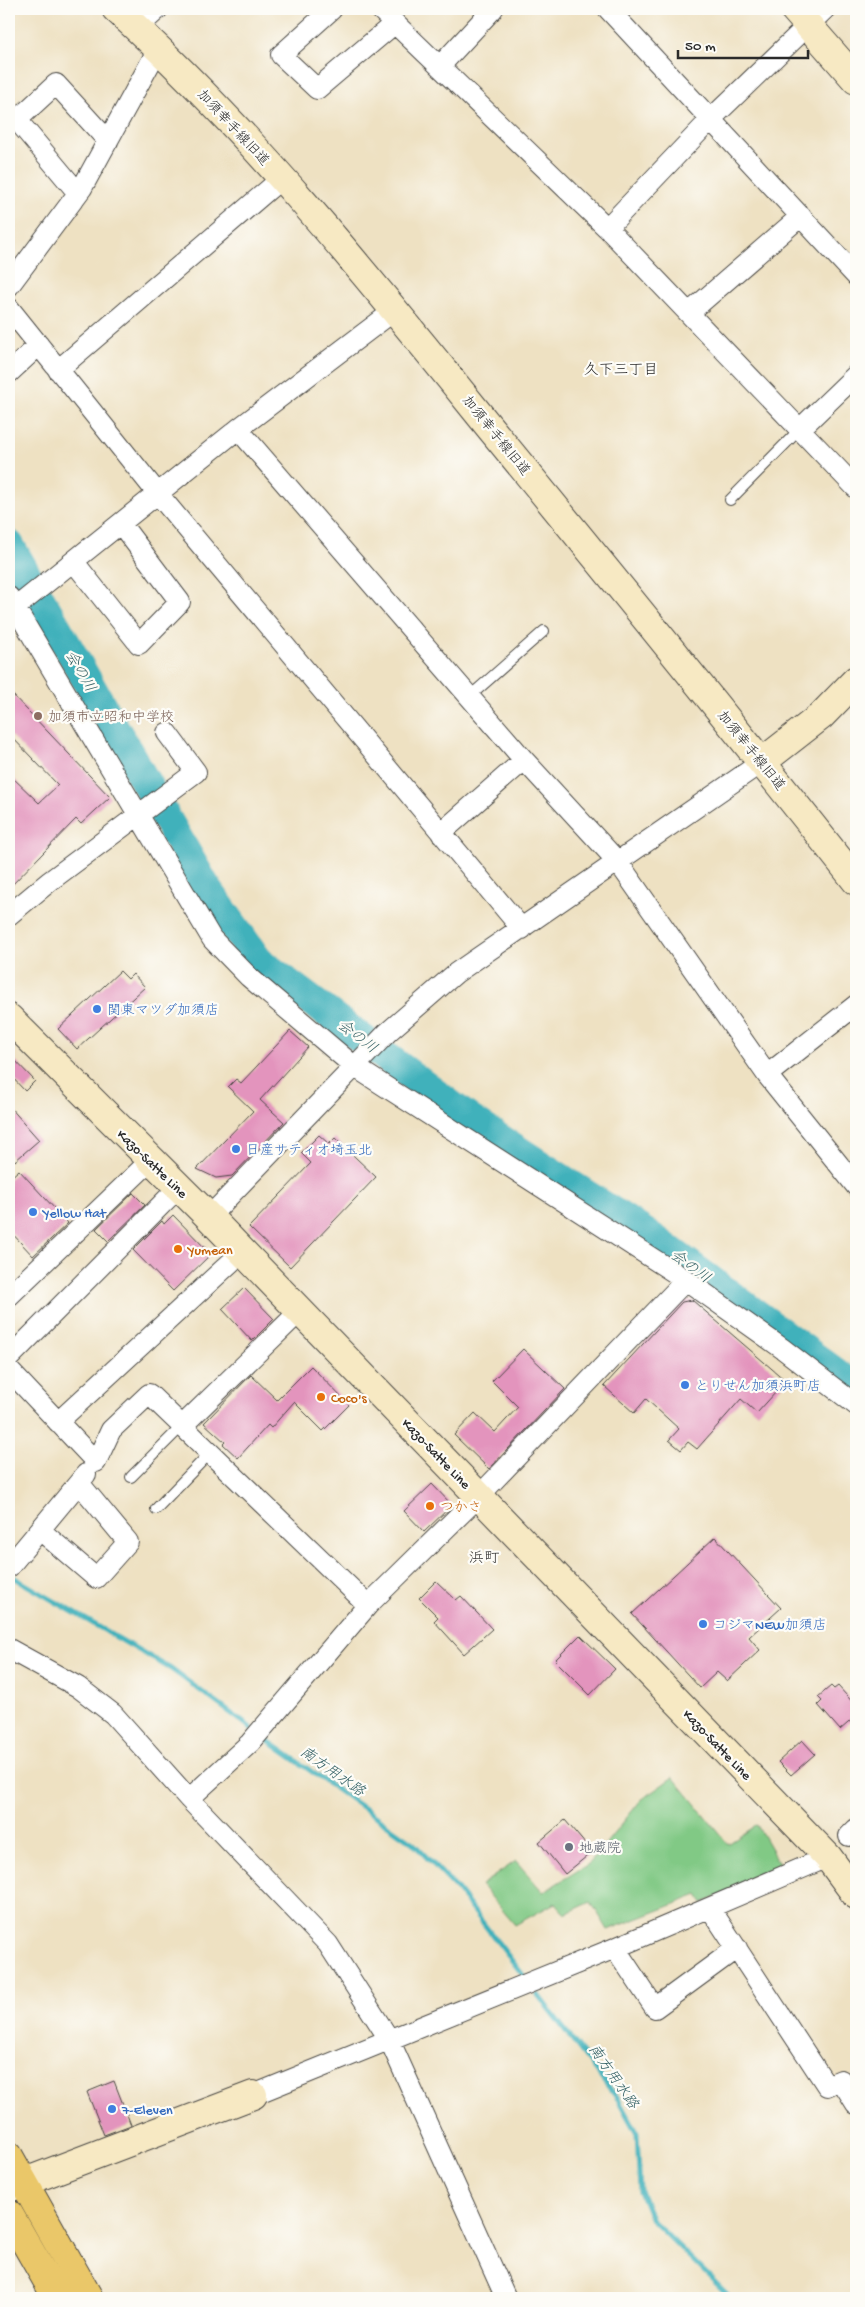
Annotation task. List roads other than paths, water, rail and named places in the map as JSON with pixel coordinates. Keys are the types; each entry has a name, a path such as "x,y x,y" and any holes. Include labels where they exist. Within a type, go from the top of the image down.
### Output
{"highway":[{"path":"9,2156 16,2185 89,2298"},
{"path":"9,2214 56,2298"}],"street":[{"name":"加須幸手線旧道","path":"116,9 158,49 282,178 394,310 762,762 856,881"},
{"path":"137,28 158,9"},
{"path":"332,9 281,55 317,89 395,23"},
{"path":"380,9 607,228 801,428 856,488"},
{"path":"440,66 493,9"},
{"path":"608,9 712,118 856,276"},
{"path":"607,228 809,14 856,80"},
{"path":"9,286 78,193 158,49"},
{"path":"78,193 17,120 56,84 108,142"},
{"path":"58,370 282,178"},
{"path":"689,313 801,216"},
{"path":"9,308 158,494 522,929"},
{"path":"394,310 238,429 46,585 12,602 212,939 249,977 359,1064 686,1280 783,1349 856,1405"},
{"path":"9,373 39,345"},
{"path":"801,428 856,375"},
{"path":"238,429 524,760 618,862 767,1075 856,1186"},
{"path":"74,562 139,644 180,602 121,524"},
{"path":"209,1217 388,1032 456,973 762,762 851,690"},
{"path":"9,915 196,772 167,733"},
{"path":"441,833 524,760"},
{"path":"767,1075 856,1004"},
{"name":"Kazo-Satte Line","path":"9,1018 150,1161 209,1217 479,1496 828,1857 856,1894"},
{"path":"9,1296 150,1161"},
{"path":"9,1358 178,1188"},
{"path":"58,1422 242,1252"},
{"path":"189,1800 250,1743 368,1605 479,1496 686,1280"},
{"path":"182,1426 300,1311"},
{"path":"9,1370 96,1462"},
{"path":"9,1567 96,1462 111,1430 150,1394 368,1605"},
{"path":"40,1530 96,1578 128,1542 78,1483"},
{"path":"9,1649 78,1687 113,1714 189,1800 328,1944 388,2039 506,2298"},
{"path":"16,2185 253,2095 615,1948 828,1857"},
{"path":"710,1908 827,2086 841,2080 856,2104"},
{"path":"615,1948 655,2008 737,1948"}],"lane":[{"path":"730,500 801,428"},
{"path":"469,697 544,631"},
{"path":"131,1477 182,1426"},
{"path":"156,1509 210,1453"}],"waterway":[{"name":"会の川","path":"9,545 205,886 258,961 469,1119 654,1239 856,1388"},
{"name":"南方用水路","path":"13,1577 171,1669 251,1728"},
{"name":"南方用水路","path":"264,1738 413,1843 457,1889 526,1979"},
{"name":"南方用水路","path":"538,1995 618,2099 637,2134 640,2191 652,2220 731,2298"}],"place":[{"name":"加須市立昭和中学校","path":"38,716"},
{"name":"関東マツダ加須店","path":"97,1009"},
{"name":"日産サティオ埼玉北","path":"236,1149"},
{"name":"Yellow Hat","path":"33,1212"},
{"name":"Yumean","path":"178,1249"},
{"name":"とりせん加須浜町店","path":"685,1385"},
{"name":"Coco's","path":"321,1397"},
{"name":"つかさ","path":"430,1506"},
{"name":"コジマNEW加須店","path":"703,1624"},
{"name":"地蔵院","path":"569,1847"},
{"name":"7-Eleven","path":"112,2109"}],"district":[{"name":"久下三丁目","path":"621,369"},
{"name":"浜町","path":"484,1557"}]}
